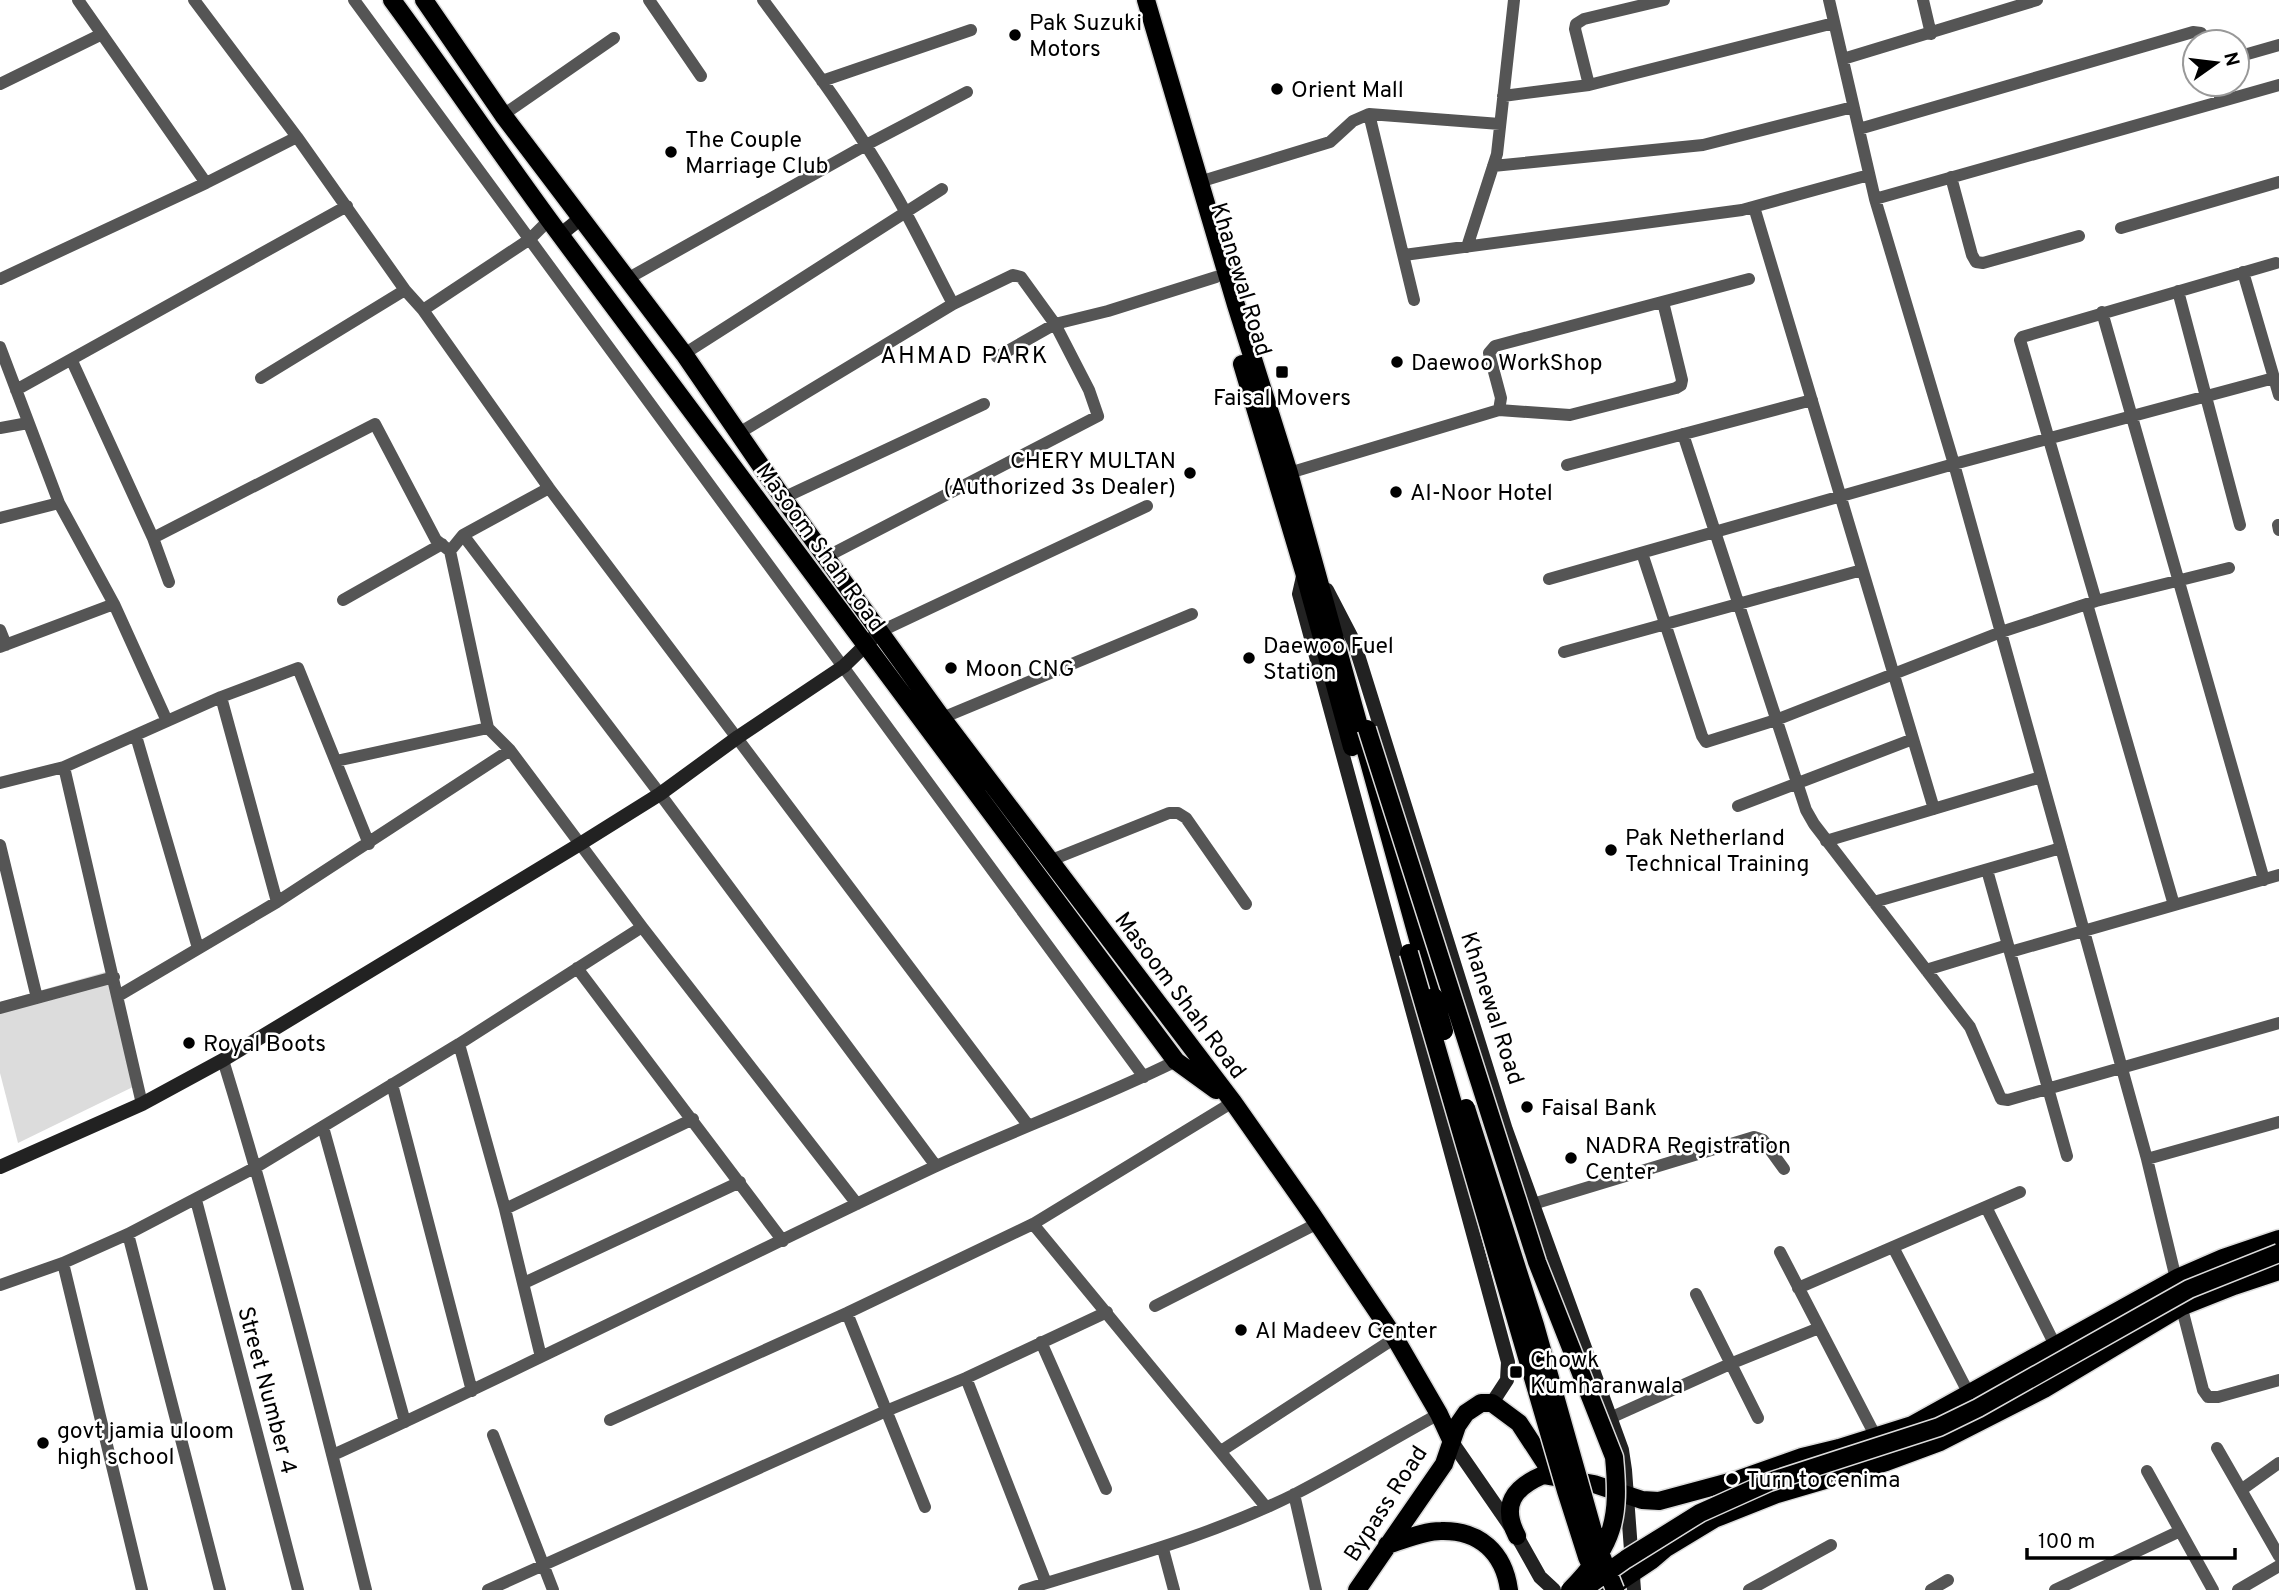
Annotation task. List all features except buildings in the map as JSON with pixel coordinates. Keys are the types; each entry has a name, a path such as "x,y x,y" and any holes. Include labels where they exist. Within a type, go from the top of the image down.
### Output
{"main road":[{"name":"Masoom Shah Road","path":"392,0 549,220 864,646 1176,1060 1233,1102"},
{"name":"Masoom Shah Road","path":"424,0 503,115 684,354 783,498 942,718 1233,1102 1395,1338 1452,1442"},
{"name":"Khanewal Road","path":"1134,0 1216,277 1310,570 1334,632 1466,1110 1535,1325 1597,1545 1615,1590"},
{"name":"Khanewal Road","path":"1146,0 1289,473 1310,570 1409,953 1562,1478 1587,1557 1601,1590"},
{"path":"1334,632 1537,1262 1614,1457 1617,1491 1608,1540 1595,1564 1570,1590"},
{"path":"1517,1536 1510,1522 1514,1494 1531,1480 1543,1475 1594,1484 1642,1500 1659,1501 1685,1496 1802,1457 1876,1437 1912,1425 2177,1278 2223,1258 2279,1239"},
{"path":"1582,1590 1700,1513 1769,1482 1939,1427 1978,1408 2189,1289 2279,1253"},
{"path":"1607,1590 1634,1582 1679,1540 1714,1519 1747,1504 1940,1443 2044,1389 2181,1307 2279,1271"},
{"path":"1492,1402 1520,1423 1553,1475"},
{"name":"Bypass Road","path":"1357,1590 1444,1464 1457,1426 1466,1413 1480,1403 1492,1402"},
{"path":"1387,1545 1442,1531 1467,1534 1484,1541 1498,1556 1507,1574 1509,1590"}],"street":[{"path":"78,0 206,183"},
{"path":"194,0 297,137 405,290 423,310 549,488 1028,1125"},
{"path":"354,0 1144,1077"},
{"path":"649,0 701,76"},
{"path":"763,0 866,145 953,304"},
{"path":"1466,247 1497,154 1514,0"},
{"path":"1589,85 1574,29 1576,24 1584,19 1664,0"},
{"path":"1829,0 1875,199 1954,464 2147,1159 2203,1390 2208,1396 2218,1397 2279,1380"},
{"path":"1923,0 1931,34"},
{"path":"1843,59 1931,34 2008,4 2037,0"},
{"path":"1503,96 1589,85 1834,23"},
{"path":"822,81 971,30"},
{"path":"0,84 102,34"},
{"path":"1858,129 2181,35"},
{"path":"503,115 614,38"},
{"path":"2251,53 2279,45"},
{"path":"1875,199 2279,85"},
{"path":"627,279 866,145 967,92"},
{"path":"1493,166 1703,145 1853,107"},
{"path":"1199,182 1330,142 1353,121 1368,114 1500,124"},
{"path":"1368,114 1414,300"},
{"path":"0,279 206,183 297,137"},
{"path":"1404,255 1712,215 1754,207 1869,175"},
{"path":"1951,177 1976,262 1983,263 2079,236"},
{"path":"2120,228 2279,182"},
{"path":"684,354 942,189"},
{"path":"16,390 347,206"},
{"path":"1754,207 1934,809"},
{"path":"561,235 581,218"},
{"path":"423,310 530,239 549,220"},
{"path":"2174,905 2020,340 2029,334 2102,312 2276,263"},
{"path":"2244,272 2279,395"},
{"path":"739,433 953,304 1016,274 1055,324 1089,390 1098,416 825,557"},
{"path":"998,357 1055,324 1108,311 1216,277"},
{"path":"1499,410 1501,398 1489,353 1491,348 1749,279"},
{"path":"261,378 405,290"},
{"path":"2178,291 2240,525"},
{"path":"1289,473 1499,410 1570,415 1676,388 1681,385 1682,380 1663,302"},
{"path":"2102,312 2264,880"},
{"path":"0,347 59,503 114,604 167,721"},
{"path":"72,361 153,538 169,582"},
{"path":"1549,579 1954,464 2274,378"},
{"path":"1567,465 1812,400"},
{"path":"783,498 984,404"},
{"path":"0,428 28,423"},
{"path":"153,538 375,424 436,540 446,548 488,728 510,750 857,1204"},
{"path":"1683,434 1806,810 1826,841 1970,1027 2001,1099 2008,1100 2279,1023"},
{"path":"343,600 446,548 463,535 549,488"},
{"path":"0,518 59,503"},
{"path":"1,1163 142,1104 223,1060 660,794 738,737 844,666 879,632 1146,506"},
{"path":"463,535 660,794 936,1166"},
{"path":"1642,553 1706,742 1776,720 2001,632 2092,603 2229,568"},
{"path":"1310,570 1299,594 1507,1362 1507,1380 1492,1402"},
{"name":"Khanewal Road","path":"1310,570 1354,642 1474,1029 1533,1204 1622,1450 1634,1582"},
{"path":"1564,652 1863,570"},
{"path":"0,630 3,646 114,604"},
{"path":"942,718 1192,614"},
{"path":"0,783 64,767 221,697 298,668 369,844"},
{"path":"221,697 276,902"},
{"path":"336,761 488,728"},
{"path":"136,736 198,948"},
{"path":"1738,806 1913,739"},
{"path":"118,996 369,844 510,750"},
{"path":"64,767 142,1104"},
{"path":"1826,841 2041,777"},
{"path":"1049,861 1169,813 1178,813 1186,818 1246,904"},
{"path":"0,845 37,998"},
{"path":"1874,902 2061,848"},
{"path":"1987,870 2067,1156"},
{"path":"1926,970 2083,931 2279,875"},
{"path":"0,1285 63,1263 128,1234 256,1167 459,1044 642,926"},
{"path":"577,968 783,1241"},
{"path":"0,1008 114,977"},
{"path":"459,1044 505,1209 541,1357"},
{"path":"223,1060 256,1167 333,1455 365,1590"},
{"path":"333,1455 472,1391 936,1166 1144,1077 1176,1060"},
{"path":"392,1084 472,1391"},
{"path":"610,1420 846,1313 1033,1224 1233,1102"},
{"path":"505,1209 693,1119"},
{"path":"2147,1159 2279,1122"},
{"path":"323,1127 405,1422"},
{"path":"1533,1204 1754,1137 1763,1140 1784,1169"},
{"path":"524,1283 740,1182"},
{"path":"1798,1288 2020,1192"},
{"name":"Street Number 4","path":"196,1200 298,1590"},
{"path":"1986,1207 2055,1345"},
{"path":"1155,1306 1318,1223"},
{"path":"1033,1224 1266,1507"},
{"path":"128,1234 220,1590"},
{"path":"1893,1247 1969,1394"},
{"path":"1780,1252 1876,1437"},
{"path":"63,1263 142,1590"},
{"path":"1696,1294 1758,1418"},
{"path":"488,1590 886,1411 966,1378 1107,1312"},
{"path":"846,1313 925,1507"},
{"path":"1610,1418 1730,1364 1819,1328"},
{"path":"1221,1451 1395,1338"},
{"path":"1041,1342 1106,1489"},
{"path":"966,1378 1046,1583"},
{"path":"1024,1590 1163,1549 1266,1507 1439,1414"},
{"path":"493,1435 553,1590"},
{"path":"1452,1442 1517,1536 1540,1577 1554,1590"},
{"path":"2217,1448 2279,1556"},
{"path":"2241,1490 2279,1464"},
{"path":"2147,1471 2213,1590"},
{"path":"1294,1494 1316,1590"},
{"path":"2055,1590 2180,1531"},
{"path":"1749,1590 1831,1545"},
{"path":"1163,1549 1174,1590"},
{"path":"2238,1590 2279,1566"},
{"path":"1931,1590 1948,1580"}],"shaded area":[{"path":"112,970 137,1085 18,1143 0,1073 0,1002"}],"place":[{"name":"Pak Suzuki Motors","path":"1015,35"},
{"name":"Orient Mall","path":"1277,89"},
{"name":"The Couple Marriage Club","path":"671,152"},
{"name":"Daewoo WorkShop","path":"1397,362"},
{"name":"Faisal Movers","path":"1282,372"},
{"name":"CHERY MULTAN (Authorized 3s Dealer)","path":"1190,473"},
{"name":"Al-Noor Hotel","path":"1396,492"},
{"name":"Daewoo Fuel Station","path":"1249,658"},
{"name":"Moon CNG","path":"951,668"},
{"name":"Pak Netherland Technical Training","path":"1611,850"},
{"name":"Royal Boots","path":"189,1043"},
{"name":"Faisal Bank","path":"1527,1107"},
{"name":"NADRA Registration Center","path":"1571,1158"},
{"name":"Al Madeev Center","path":"1241,1330"},
{"name":"Chowk Kumharanwala","path":"1516,1372"},
{"name":"govt jamia uloom high school","path":"43,1443"},
{"name":"Turn to cenima","path":"1732,1479"}],"district":[{"name":"AHMAD PARK","path":"965,355"}]}
